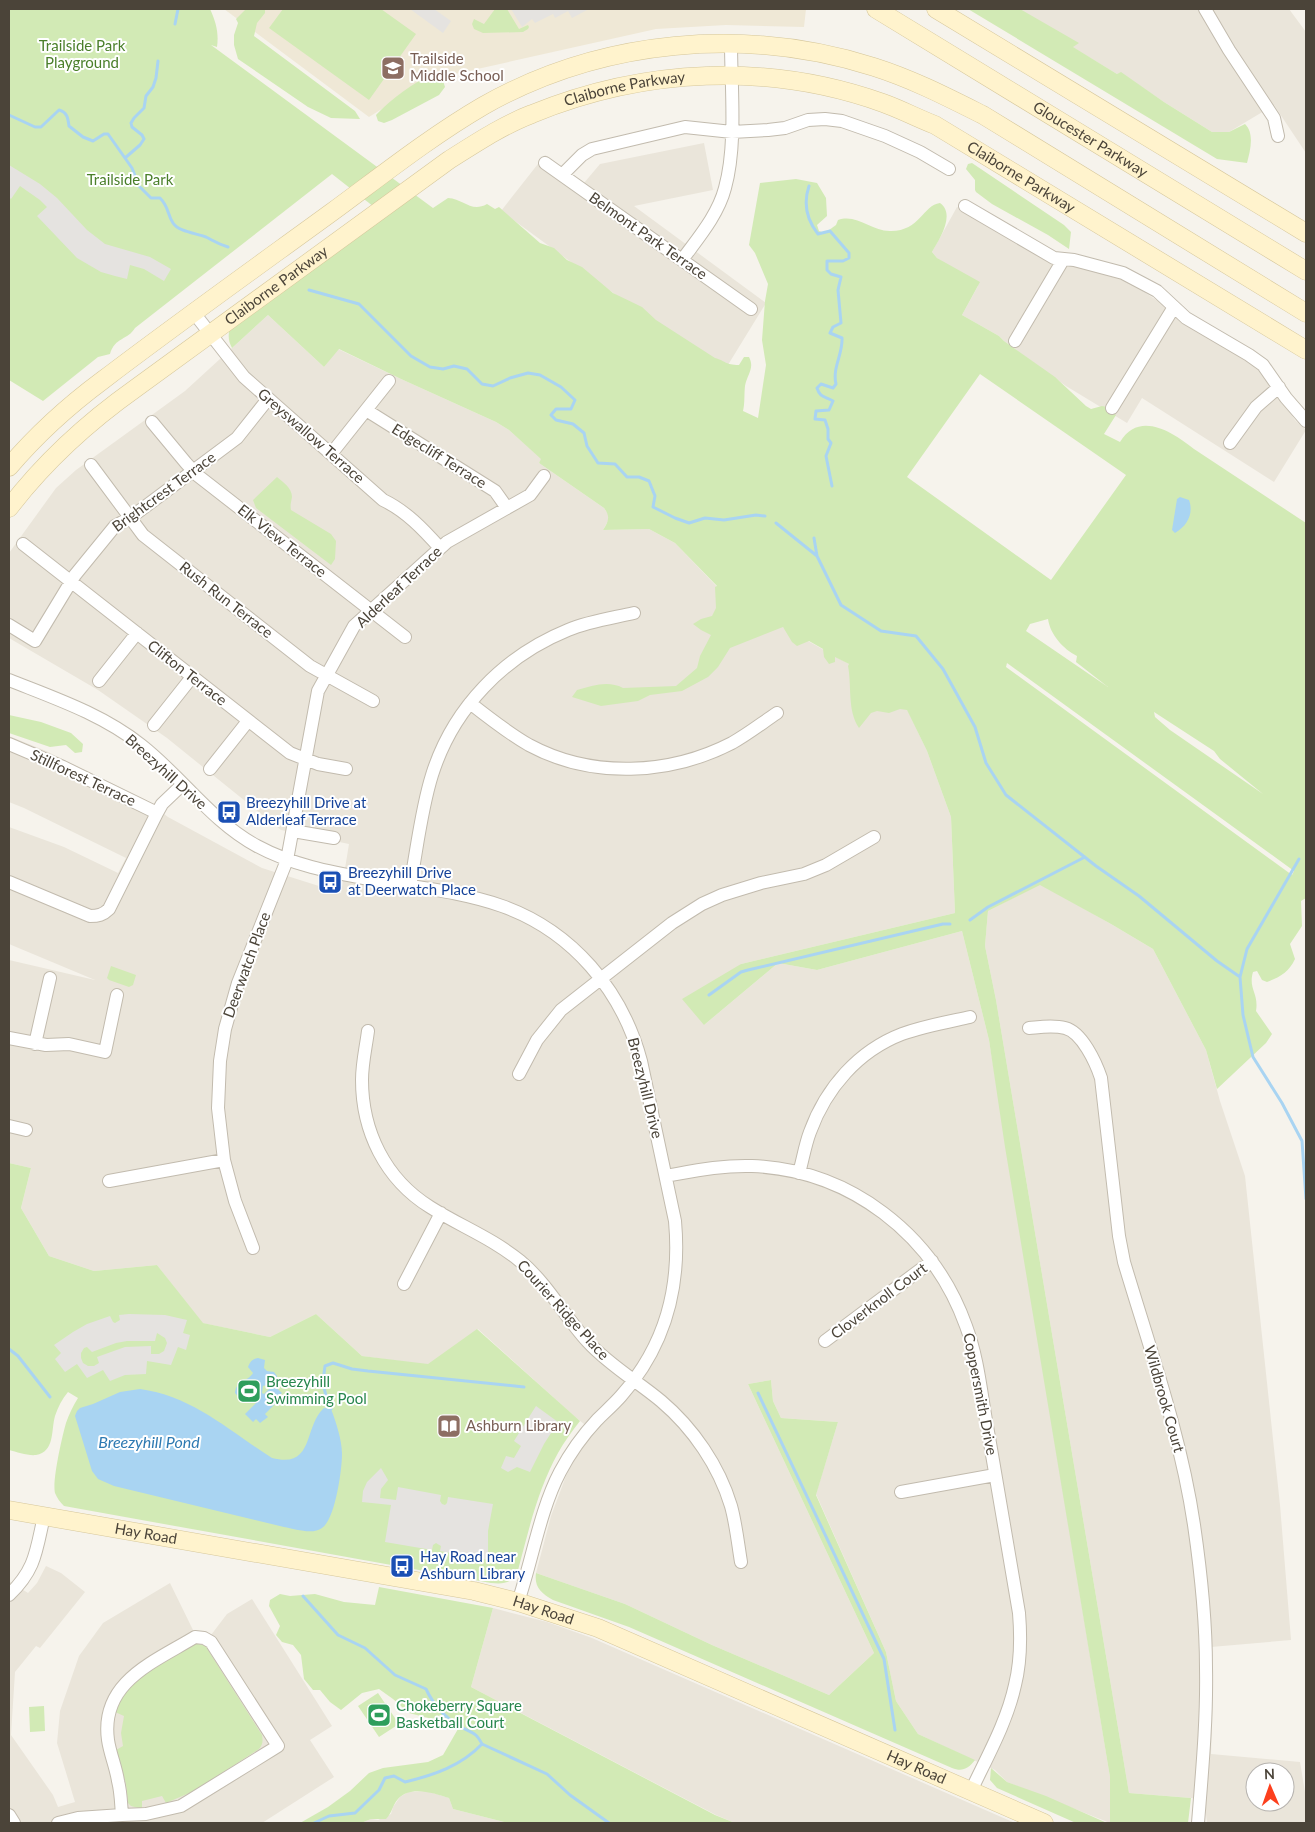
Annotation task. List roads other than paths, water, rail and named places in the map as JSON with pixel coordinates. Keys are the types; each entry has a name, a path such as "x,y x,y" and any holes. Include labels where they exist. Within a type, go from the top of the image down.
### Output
{"main road":[{"name":"Gloucester Parkway","path":"876,9 1306,270"},
{"path":"936,9 1306,233"},
{"name":"Claiborne Parkway","path":"9,467 37,436 76,400 440,134 483,106 562,71 602,59 681,45 731,43 824,53 874,67 929,87 983,115 1306,313"},
{"name":"Claiborne Parkway","path":"9,508 23,489 49,461 87,425 449,160 482,139 530,114 605,89 650,80 696,75 731,74 773,77 823,86 882,103 935,125 1306,350"},
{"name":"Hay Road","path":"9,1510 474,1591 518,1602 598,1628 1044,1823"}],"street":[{"path":"1205,9 1274,118 1278,136"},
{"path":"682,260 714,214 725,189 732,154 731,43"},
{"path":"562,175 582,155 592,149 685,127 732,132 768,130 785,128 808,120 825,119 842,121 885,136 950,169"},
{"name":"Belmont Park Terrace","path":"545,163 751,309"},
{"path":"965,206 1054,258 1074,260 1123,273 1157,291 1186,318 1263,365 1286,398 1306,422"},
{"path":"1016,341 1063,260"},
{"path":"1112,408 1174,307"},
{"name":"Greyswallow Terrace","path":"194,313 244,377 383,500 399,508 424,530 440,548"},
{"path":"331,454 389,381"},
{"path":"1230,443 1256,407 1280,388"},
{"name":"Brightcrest Terrace","path":"9,624 35,641 71,582 110,531 237,438 268,399"},
{"name":"Edgecliff Terrace","path":"366,410 495,491 507,508"},
{"name":"Elk View Terrace","path":"152,422 193,471 405,637"},
{"name":"Rush Run Terrace","path":"91,465 143,535 310,666 373,701"},
{"name":"Alderleaf Terrace","path":"287,860 317,696 354,626 440,548 530,495 544,476"},
{"name":"Clifton Terrace","path":"23,544 290,753 318,764 346,769"},
{"path":"410,886 426,799 433,773 448,736 470,703 487,683 504,668 545,640 568,629 634,613"},
{"path":"99,681 137,633"},
{"path":"154,725 192,677"},
{"name":"Breezyhill Drive","path":"9,680 73,706 120,730 142,746 205,807 238,835 287,860 333,872 481,900 523,914 566,942 584,958 601,978 621,1009 637,1045 675,1221 677,1245 673,1295 667,1318 657,1342 634,1381 584,1435 559,1474 546,1507 518,1602"},
{"path":"470,703 508,732 550,754 570,761 616,769 666,766 689,760 733,742 776,713"},
{"path":"210,769 248,721"},
{"name":"Stillforest Terrace","path":"9,744 64,767 157,813"},
{"path":"9,882 90,916 104,914 109,909 157,813 183,784"},
{"path":"292,831 334,838"},
{"path":"519,1074 538,1040 571,1001 672,923 702,904 742,888 792,877 837,860 874,837"},
{"name":"Deerwatch Place","path":"253,1248 235,1201 224,1160 218,1093 220,1061 225,1029 238,983 287,860"},
{"path":"35,1044 50,978"},
{"path":"9,1038 35,1044 69,1044 105,1052 117,995"},
{"path":"799,1172 809,1134 818,1113 844,1073 868,1053 902,1034 970,1017"},
{"name":"Wildbrook Court","path":"1029,1028 1052,1026 1067,1028 1089,1050 1101,1078 1119,1236 1124,1262 1173,1426 1185,1477 1199,1560 1204,1612 1206,1719 1198,1823"},
{"name":"Courier Ridge Place","path":"368,1031 362,1068 365,1113 372,1138 385,1162 402,1185 420,1200 491,1240 521,1262 546,1288 588,1342 606,1359 678,1417 695,1436 721,1479 732,1508 741,1562"},
{"path":"9,1126 26,1130"},
{"path":"109,1181 224,1160"},
{"name":"Coppersmith Drive","path":"666,1176 705,1168 735,1166 767,1167 799,1172 842,1188 862,1198 895,1221 932,1261 947,1284 967,1327 974,1351 1019,1612 1021,1637 1015,1685 1008,1709 971,1791"},
{"path":"404,1284 441,1213"},
{"name":"Cloverknoll Court","path":"825,1341 932,1261"},
{"path":"901,1492 996,1475"},
{"path":"9,1596 30,1571 35,1559 44,1516"},
{"path":"58,1823 78,1818 146,1814 181,1806 278,1746 211,1642 204,1638 195,1637 131,1677 114,1698 107,1724 108,1740 120,1790 122,1815"},
{"path":"9,1815 14,1823"}],"water":[{"path":"1180,497 1189,500 1191,510 1186,523 1175,533 1172,530 1177,499"},
{"name":"Breezyhill Swimming Pool","path":"254,1359 265,1360 264,1368 267,1371 274,1372 277,1376 277,1381 263,1386 262,1393 264,1394 273,1385 282,1393 280,1395 282,1397 265,1414 268,1417 260,1423 256,1419 253,1422 245,1414 257,1402 243,1402 235,1393 238,1385 253,1373 248,1367"},
{"name":"Breezyhill Pond","path":"140,1389 177,1399 194,1407 272,1458 286,1460 295,1458 302,1452 318,1416 324,1408 331,1409 340,1437 342,1454 337,1494 327,1523 322,1528 314,1531 298,1530 114,1486 98,1479 92,1471 75,1416 77,1411 80,1408 120,1392"}],"waterway":[{"path":"175,24 178,9"},
{"path":"125,158 144,139 132,127 131,123 144,108 146,96 153,87 156,78 158,61"},
{"path":"9,115 35,127 41,127 59,110 67,116 69,126 83,137 93,141 104,134 108,134 132,168 139,186 151,198 160,198 176,226 228,247"},
{"path":"809,186 806,205 811,223 818,234 830,231 849,253 849,258 843,261 827,261 827,270 831,274 841,277 838,290 841,323 833,327 830,333 842,338 842,344 835,372 836,384 833,388 821,384 817,388 821,395 833,401 829,410 816,411 815,419 825,420 828,429 828,439 831,443 826,456 832,486"},
{"path":"309,290 359,304 411,356 430,367 443,369 454,366 467,369 482,384 493,386 510,378 528,373 540,375 561,387 575,400 571,409 556,409 551,415 556,420 573,424 584,433 587,446 598,463 615,464 627,477 639,477 649,481 655,496 653,507 675,518 689,523 705,518 724,520 756,515 765,516"},
{"path":"776,523 817,556 841,605 881,631 916,636 943,669 975,727 986,763 1006,795 1096,866 1139,896 1217,961 1240,977 1243,1015 1253,1057 1282,1103 1302,1141 1306,1199"},
{"path":"814,538 817,556"},
{"path":"970,920 988,907 1085,857"},
{"path":"1240,977 1247,949 1299,859"},
{"path":"709,995 741,972 943,924 950,924"},
{"path":"9,1349 18,1356 50,1397"},
{"path":"331,1409 325,1393 324,1378 325,1366 333,1363 352,1369 524,1387"},
{"path":"758,1393 884,1659 895,1730"},
{"path":"303,1596 338,1635 365,1648 395,1675 426,1689 436,1706 445,1716 475,1735 482,1744 547,1774 570,1795 609,1823"},
{"path":"314,1823 329,1816 355,1813 379,1790 385,1778 394,1776 405,1782 437,1773 456,1764 482,1744"}],"place":[{"name":"Trailside Middle School","path":"393,68"},
{"name":"Breezyhill Drive at Alderleaf Terrace","path":"229,812"},
{"name":"Breezyhill Drive at Deerwatch Place","path":"330,882"},
{"name":"Breezyhill Swimming Pool","path":"249,1391"},
{"name":"Ashburn Library","path":"449,1426"},
{"name":"Hay Road near Ashburn Library","path":"402,1566"},
{"name":"Chokeberry Square Basketball Court","path":"379,1715"}],"park label":[{"name":"Trailside Park Playground","path":"82,54"},
{"name":"Trailside Park","path":"130,180"}]}
